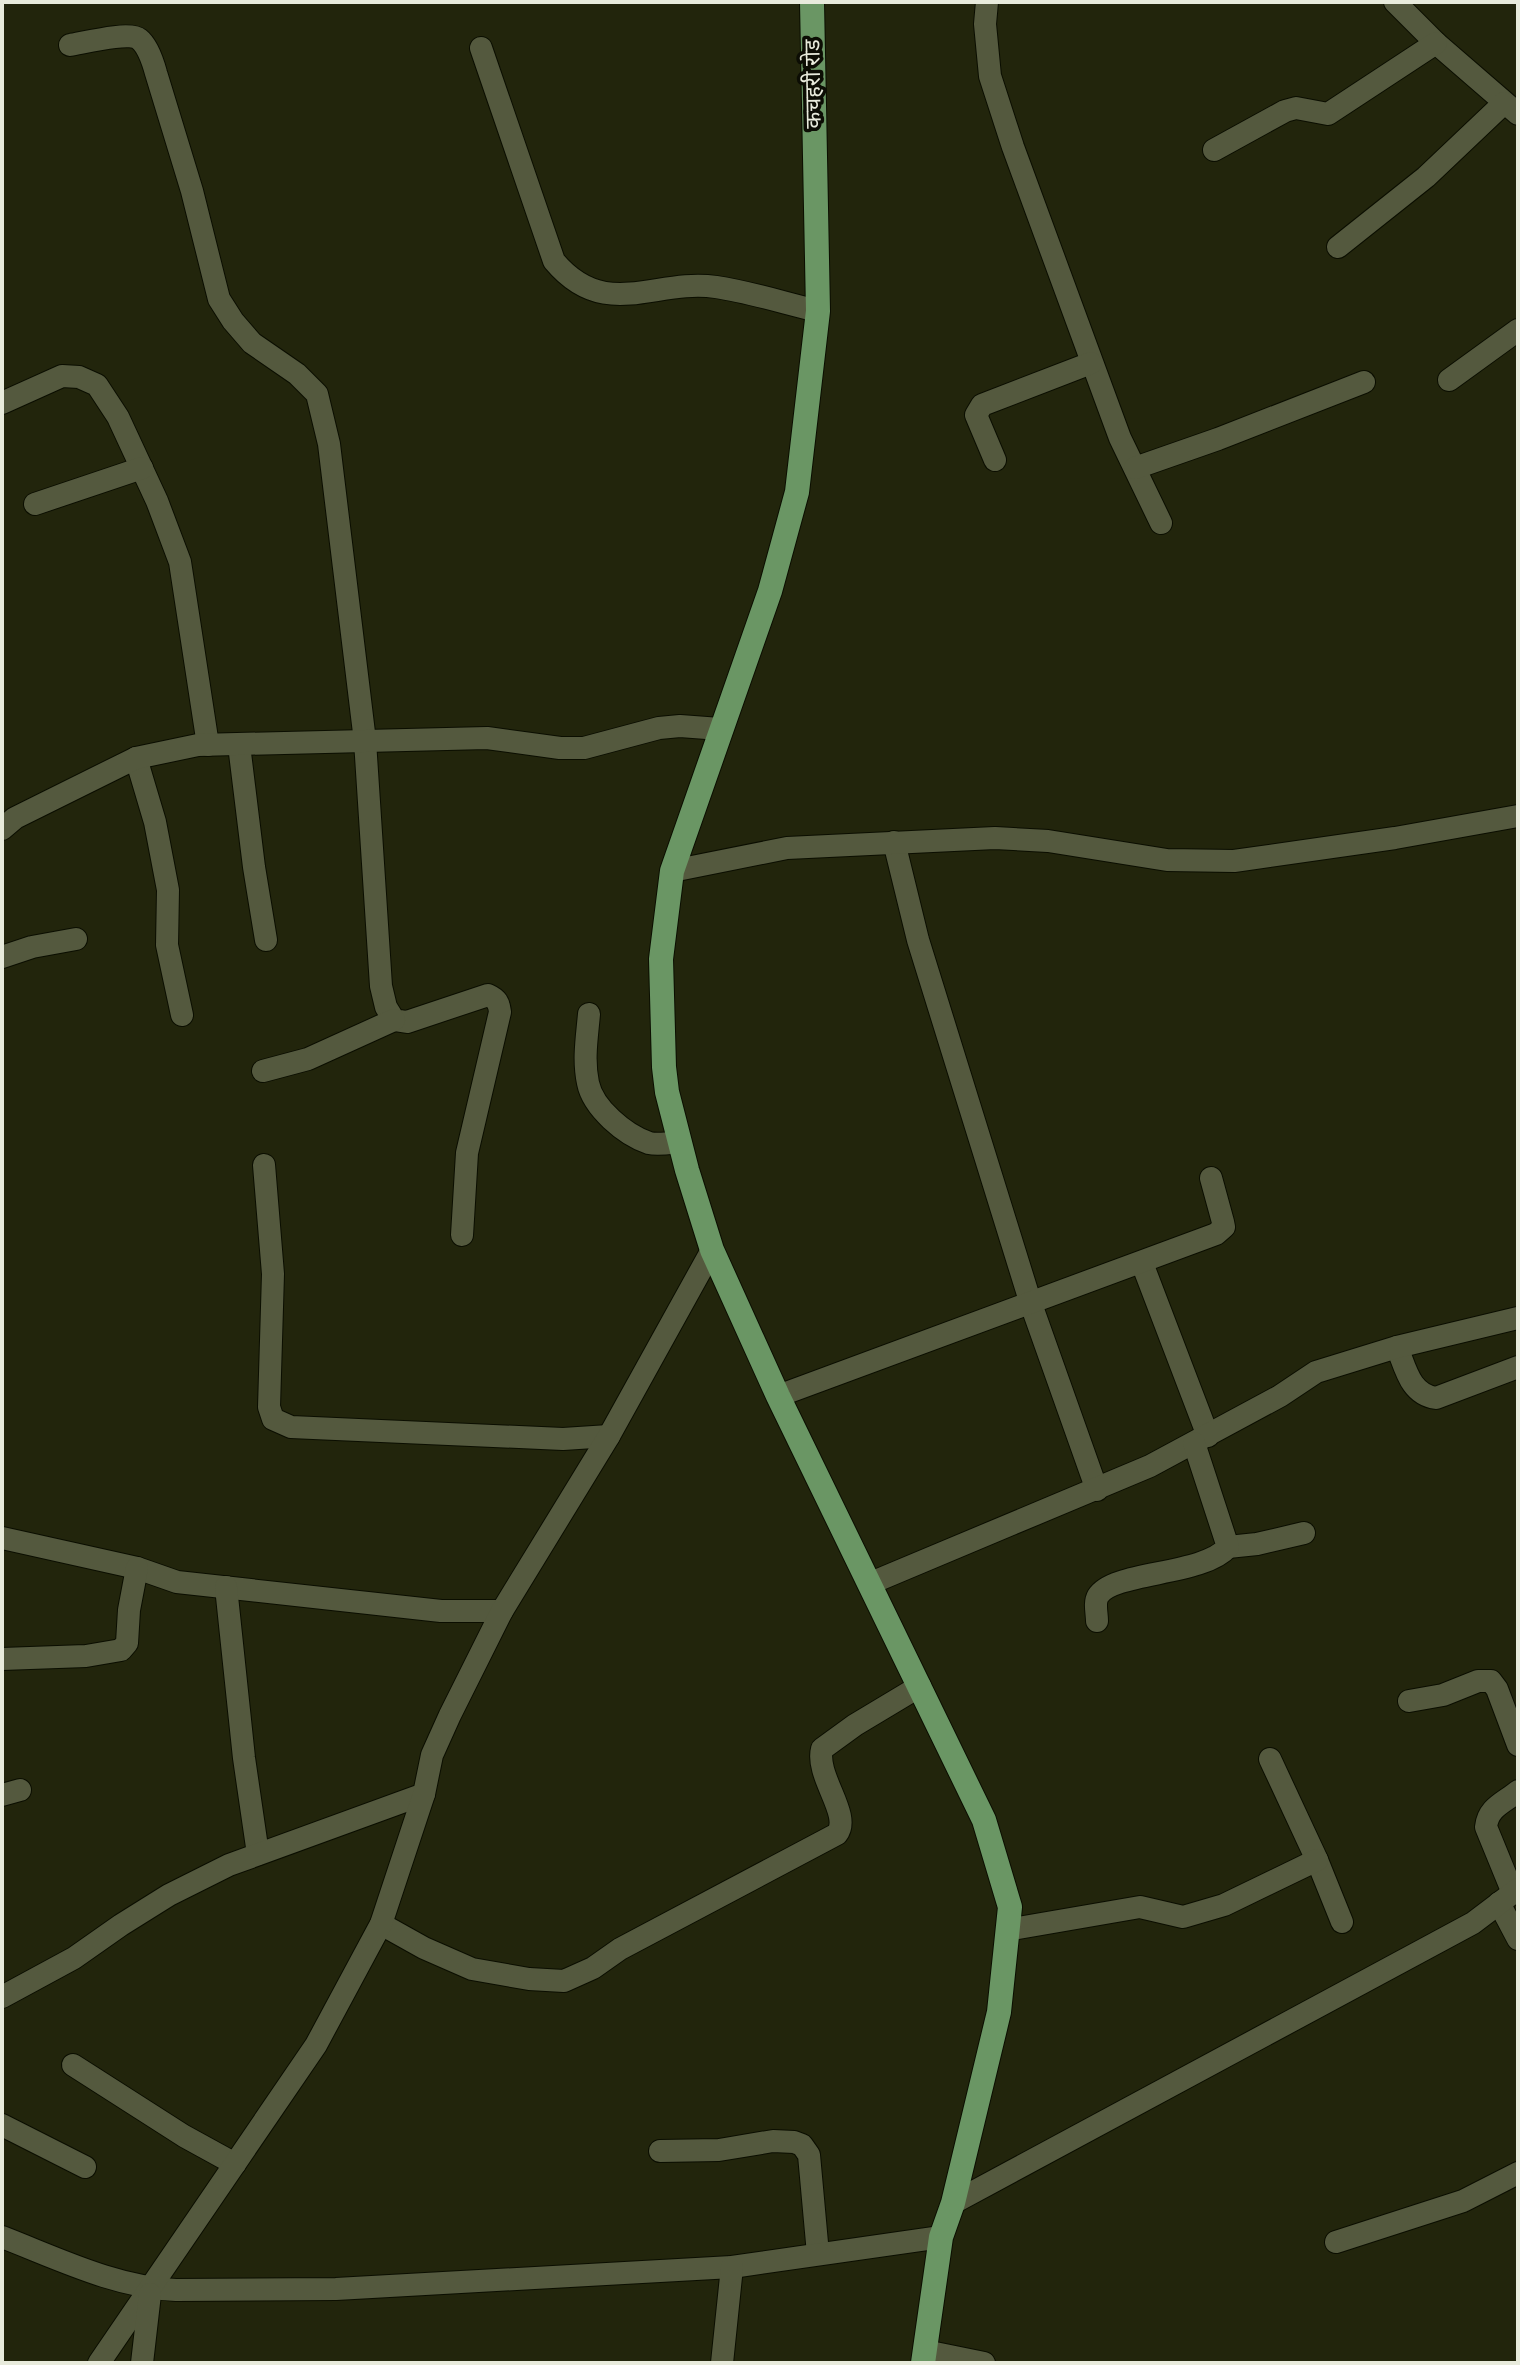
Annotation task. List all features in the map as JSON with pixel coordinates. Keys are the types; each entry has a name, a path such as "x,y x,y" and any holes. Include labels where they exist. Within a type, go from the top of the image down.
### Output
{"main road":[{"name":"कचहरी रोड","path":"812,2 818,311 797,492 770,591 672,871 661,959 662,990 667,1092 712,1250 778,1396 984,1820 1010,1907 999,2012 953,2203 941,2237 924,2357"}],"street":[{"path":"987,2 985,24 990,76 1091,363 1161,523"},
{"path":"1338,247 1511,108 1436,43 1395,2"},
{"path":"70,45 131,35 140,40 151,58 192,191 219,299 252,343 297,374 317,394 329,444 365,741 381,986 386,1007 394,1020"},
{"path":"1214,150 1285,111 1296,108 1328,114 1436,43"},
{"path":"481,48 554,261 564,274 608,294 630,295 675,287 713,287 818,311"},
{"path":"1449,380 1518,330"},
{"path":"995,460 976,415 982,405 1091,363"},
{"path":"2,403 62,376 79,377 97,385 118,417 180,562 208,745"},
{"path":"1135,468 1364,382"},
{"path":"35,504 142,468"},
{"path":"2,829 15,818 136,758 208,745 487,738 560,748 584,748 659,728 720,729"},
{"path":"239,745 266,940"},
{"path":"136,758 155,822 168,890 167,945 182,1015"},
{"path":"672,871 787,848 995,838 1048,841 1167,860 1234,861 1395,838 1518,816"},
{"path":"894,842 918,940 1031,1304 1097,1490"},
{"path":"2,957 32,947 76,939"},
{"path":"263,1071 308,1059 394,1020 407,1022 488,995 495,998 500,1012 467,1153 462,1235"},
{"path":"589,1014 585,1057 588,1087 601,1108 636,1138 652,1144 680,1142"},
{"path":"264,1165 273,1274 269,1407 273,1419 284,1426 319,1428 563,1439 609,1436"},
{"path":"778,1396 1142,1263 1221,1231 1223,1222 1211,1178"},
{"path":"99,2363 316,2045 381,1924 424,1794 432,1755 502,1611 609,1436 712,1250"},
{"path":"1142,1263 1201,1440 1228,1547"},
{"path":"871,1583 1097,1490 1201,1440 1316,1372 1397,1347 1518,1318"},
{"path":"1397,1347 1418,1392 1436,1398 1518,1367"},
{"path":"1097,1621 1099,1593 1108,1588 1148,1575 1205,1563 1220,1556 1228,1547 1304,1533"},
{"path":"2,1538 137,1568 177,1582 441,1611 502,1611"},
{"path":"2,1659 86,1656 121,1650 127,1643 137,1568"},
{"path":"226,1587 244,1758 258,1854"},
{"path":"1409,1701 1443,1695 1478,1681 1491,1681 1497,1689 1518,1745"},
{"path":"381,1924 424,1948 472,1969 554,1982 576,1977 620,1949 837,1834 842,1828 842,1818 821,1767 822,1749 920,1686"},
{"path":"1270,1759 1342,1922"},
{"path":"1518,1791 1494,1807 1487,1816 1486,1827 1510,1895 1518,1939"},
{"path":"4,1989 74,1958 169,1895 229,1865 424,1794"},
{"path":"1007,1930 1140,1907 1183,1917 1224,1905 1317,1860"},
{"path":"953,2203 1473,1923 1510,1895"},
{"path":"73,2065 184,2136 235,2164"},
{"path":"2,2125 85,2167"},
{"path":"660,2151 719,2150 773,2141 802,2145 809,2155 812,2170 818,2254"},
{"path":"1336,2242 1463,2201 1518,2173"},
{"path":"2,2237 109,2279 150,2289 336,2289 732,2267 941,2237"},
{"path":"722,2363 732,2267"},
{"path":"142,2363 150,2289"},
{"path":"924,2357 984,2363"}]}
